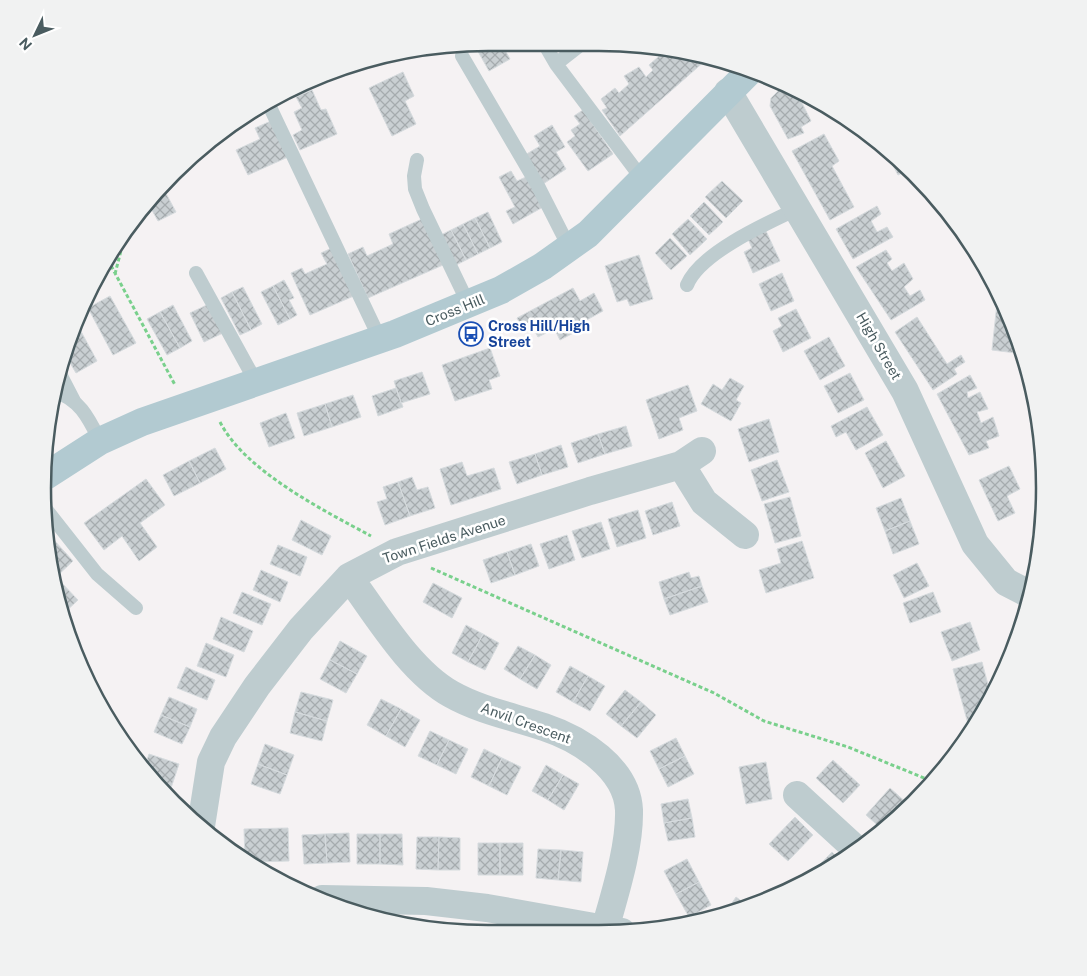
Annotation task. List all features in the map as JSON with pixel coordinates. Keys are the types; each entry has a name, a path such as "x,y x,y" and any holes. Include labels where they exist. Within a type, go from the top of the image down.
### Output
{"main road":[{"name":"Cross Hill","path":"52,473 100,441 197,402 380,339 469,305 501,290 570,249 643,180 737,83"}],"street":[{"name":"High Street","path":"737,83 797,209 905,391 975,544 1006,582 1023,591"},
{"name":"Town Fields Avenue","path":"202,818 211,762 223,736 257,686 301,629 349,578 397,552 691,458 704,502 745,534"},
{"name":"Anvil Crescent","path":"349,578 400,646 426,675 451,694 480,706 547,728 576,741 600,758 614,773 625,791 629,809 628,833 615,924"},
{"path":"798,795 851,844"},
{"path":"341,899 426,901 486,908 581,925"}],"lane":[{"path":"548,51 556,64 643,180"},
{"path":"556,64 573,51"},
{"path":"462,56 538,186 570,249"},
{"path":"271,109 380,339"},
{"path":"417,160 414,176 415,189 469,305"},
{"path":"687,285 691,276 700,267 736,240 797,209"},
{"path":"196,273 256,382"},
{"path":"64,382 75,401 86,413 100,441"},
{"path":"62,395 75,401"},
{"path":"52,517 97,574 136,608"}],"path":[{"path":"115,276 121,252"},
{"path":"111,268 197,402 224,429 249,459 318,507 397,552 714,693 764,721 848,747 925,778"}],"building":[{"path":"478,51 506,51 510,59 489,71"},
{"path":"660,56 702,64 620,136 602,110 607,108 601,99 615,88 619,93 629,84 624,76 639,67 646,77 653,70 649,65"},
{"path":"403,72 414,96 405,101 416,124 392,136 369,88"},
{"path":"312,90 321,110 326,109 337,134 300,150 293,135 302,130 294,112 302,108 296,97"},
{"path":"779,90 801,101 811,121 801,127 804,133 788,139 770,106 771,98"},
{"path":"583,110 613,154 588,171 567,142 575,136 571,130 580,124 574,116"},
{"path":"271,121 288,157 248,175 236,150 260,139 255,128"},
{"path":"552,125 565,147 556,152 566,169 543,184 525,155 540,146 534,136"},
{"path":"824,134 839,161 832,166 854,207 830,220 792,151"},
{"path":"893,166 902,173 898,175"},
{"path":"511,171 517,181 526,177 543,207 513,224 506,211 515,207 499,177"},
{"path":"722,181 743,201 726,218 705,197"},
{"path":"166,193 176,212 158,221 152,210"},
{"path":"704,202 723,222 709,235 690,216"},
{"path":"877,206 881,214 871,221 877,232 887,227 893,237 853,259 836,229"},
{"path":"488,212 502,242 490,248 475,218"},
{"path":"475,218 490,248 478,254 463,224"},
{"path":"422,219 443,265 368,298 348,254 363,247 367,256 393,244 389,234"},
{"path":"688,219 707,239 690,255 672,234"},
{"path":"463,224 478,254 466,260 451,230"},
{"path":"451,230 466,260 454,266 439,236"},
{"path":"766,231 780,261 753,273 744,252 752,248 748,239"},
{"path":"670,238 687,256 671,270 655,253"},
{"path":"334,247 356,295 310,315 291,273 302,268 305,274 327,264 321,253"},
{"path":"886,250 892,259 887,263 892,271 904,263 913,279 904,287 910,296 920,290 925,300 891,320 856,267"},
{"path":"639,255 653,299 630,306 627,299 617,302 605,266"},
{"path":"782,273 794,301 771,311 759,284"},
{"path":"284,280 294,298 289,300 297,315 290,319 273,286"},
{"path":"273,286 290,319 278,325 261,292"},
{"path":"243,287 262,324 251,330 232,292"},
{"path":"573,288 580,301 594,293 603,311 581,323 583,328 560,340 556,332 565,327 561,318 547,325 550,331 538,337 533,328 524,332 517,318"},
{"path":"232,292 251,330 240,335 221,298"},
{"path":"110,296 136,343 113,355 89,310 91,307"},
{"path":"209,304 223,333 204,342 190,313"},
{"path":"173,305 192,341 180,348 160,312"},
{"path":"997,307 1014,353 992,350"},
{"path":"796,309 811,338 783,352 773,331 782,326 778,318"},
{"path":"160,312 180,348 167,355 147,319"},
{"path":"917,317 947,364 961,355 965,362 954,369 957,374 933,390 895,332"},
{"path":"80,330 97,361 76,373 70,362"},
{"path":"829,337 845,366 820,380 804,351"},
{"path":"490,348 500,376 489,380 492,389 455,401 442,365"},
{"path":"422,372 430,394 401,403 394,381"},
{"path":"850,373 864,400 838,413 824,386"},
{"path":"970,375 977,388 967,392 968,398 980,392 988,409 977,412 981,423 993,417 999,436 986,441 989,448 969,455 937,394"},
{"path":"730,378 744,386 736,400 741,403 731,421 701,404 713,384 722,390"},
{"path":"688,385 697,411 679,418 683,430 659,439 646,400"},
{"path":"396,388 403,407 378,416 372,396"},
{"path":"353,395 361,417 332,427 325,404"},
{"path":"325,404 332,427 304,436 297,413"},
{"path":"867,407 883,435 856,450 846,432 836,437 831,426"},
{"path":"286,413 295,438 269,447 260,423"},
{"path":"769,419 779,452 749,462 738,429"},
{"path":"626,426 632,446 605,454 598,434"},
{"path":"598,434 605,454 578,463 571,443"},
{"path":"886,441 905,476 883,488 865,453"},
{"path":"561,445 568,467 542,475 535,454"},
{"path":"215,448 226,469 200,483 189,461"},
{"path":"535,454 542,475 517,484 509,462"},
{"path":"777,460 789,492 762,501 751,470"},
{"path":"189,461 200,483 174,496 163,475"},
{"path":"462,462 467,476 494,468 501,489 451,505 440,469"},
{"path":"1009,466 1020,489 1007,496 1015,513 998,521 979,480"},
{"path":"412,477 417,490 428,487 435,508 410,516 398,482"},
{"path":"146,479 165,505 140,523 157,547 139,561 122,536 104,550 84,523"},
{"path":"398,482 410,516 385,525 377,502 387,499 383,487"},
{"path":"790,497 801,536 775,543 764,504"},
{"path":"901,498 910,521 885,531 876,508"},
{"path":"672,502 680,526 653,535 645,511"},
{"path":"638,510 646,538 617,547 608,519"},
{"path":"301,520 331,536 322,555 292,540"},
{"path":"910,521 919,544 893,554 885,531"},
{"path":"601,522 610,549 582,558 572,531"},
{"path":"567,535 575,560 549,569 540,544"},
{"path":"55,541 73,561 60,573"},
{"path":"802,541 814,578 766,593 759,570 781,563 777,549"},
{"path":"531,544 539,566 515,575 507,552"},
{"path":"278,545 307,557 300,576 270,564"},
{"path":"507,552 515,575 491,583 483,560"},
{"path":"917,563 929,586 904,598 893,575"},
{"path":"261,570 288,582 280,602 253,590"},
{"path":"689,572 691,578 699,576 702,586 664,599 659,582"},
{"path":"433,583 462,598 452,618 423,602"},
{"path":"62,584 78,600 68,609"},
{"path":"702,586 708,602 670,615 664,599"},
{"path":"242,592 271,604 262,625 233,613"},
{"path":"933,592 941,612 910,623 903,603"},
{"path":"221,617 253,631 244,652 213,639"},
{"path":"970,622 980,650 952,661 941,632"},
{"path":"466,625 483,634 468,662 452,653"},
{"path":"483,634 499,643 485,670 468,662"},
{"path":"340,641 367,656 357,674 330,660"},
{"path":"206,643 234,655 226,677 197,666"},
{"path":"518,646 535,655 520,679 504,669"},
{"path":"535,655 551,665 537,689 520,679"},
{"path":"330,660 357,674 346,693 320,679"},
{"path":"982,662 988,686 967,722 953,669"},
{"path":"570,666 588,676 573,702 556,692"},
{"path":"186,667 215,680 207,700 177,688"},
{"path":"588,676 605,686 590,711 573,702"},
{"path":"625,690 641,702 621,726 606,714"},
{"path":"301,692 333,700 327,721 295,712"},
{"path":"169,697 197,709 190,727 161,715"},
{"path":"381,699 401,709 386,736 367,725"},
{"path":"641,702 656,715 637,738 621,726"},
{"path":"401,709 420,720 405,747 386,736"},
{"path":"295,712 327,721 322,741 290,733"},
{"path":"161,715 190,727 182,744 154,732"},
{"path":"430,731 449,740 437,765 418,756"},
{"path":"676,738 685,756 659,769 650,751"},
{"path":"449,740 468,749 456,774 437,765"},
{"path":"265,744 294,755 287,775 258,764"},
{"path":"484,749 502,758 489,786 471,777"},
{"path":"149,754 179,764 171,788 160,776 147,760"},
{"path":"685,756 694,774 668,787 659,769"},
{"path":"502,758 521,767 507,795 489,786"},
{"path":"833,760 860,785 843,803 816,778"},
{"path":"766,762 772,799 746,804 739,767"},
{"path":"258,764 287,775 280,794 251,784"},
{"path":"546,765 563,775 548,800 532,791"},
{"path":"563,775 579,784 564,810 548,800"},
{"path":"890,788 904,801 877,824 866,815"},
{"path":"688,799 692,818 664,823 661,804"},
{"path":"795,817 813,835 788,861 769,844"},
{"path":"692,818 695,837 668,841 664,823"},
{"path":"288,828 289,861 263,862 245,851 244,829"},
{"path":"349,833 350,862 327,863 325,834"},
{"path":"325,834 327,863 304,864 302,835"},
{"path":"357,834 380,834 380,864 357,864"},
{"path":"380,834 402,834 403,865 380,864"},
{"path":"417,837 439,837 438,870 416,869"},
{"path":"439,837 460,838 460,870 438,870"},
{"path":"478,843 500,843 500,875 478,875"},
{"path":"500,843 523,843 523,875 500,875"},
{"path":"538,849 561,850 558,880 536,878"},
{"path":"561,850 583,852 581,882 558,880"},
{"path":"832,852 835,855 820,864"},
{"path":"687,859 699,882 676,894 664,871"},
{"path":"699,882 711,905 695,914 688,915 676,894"},
{"path":"736,897 741,901 739,902 731,904"}],"place":[{"name":"Cross Hill/High Street","path":"471,334"}]}
